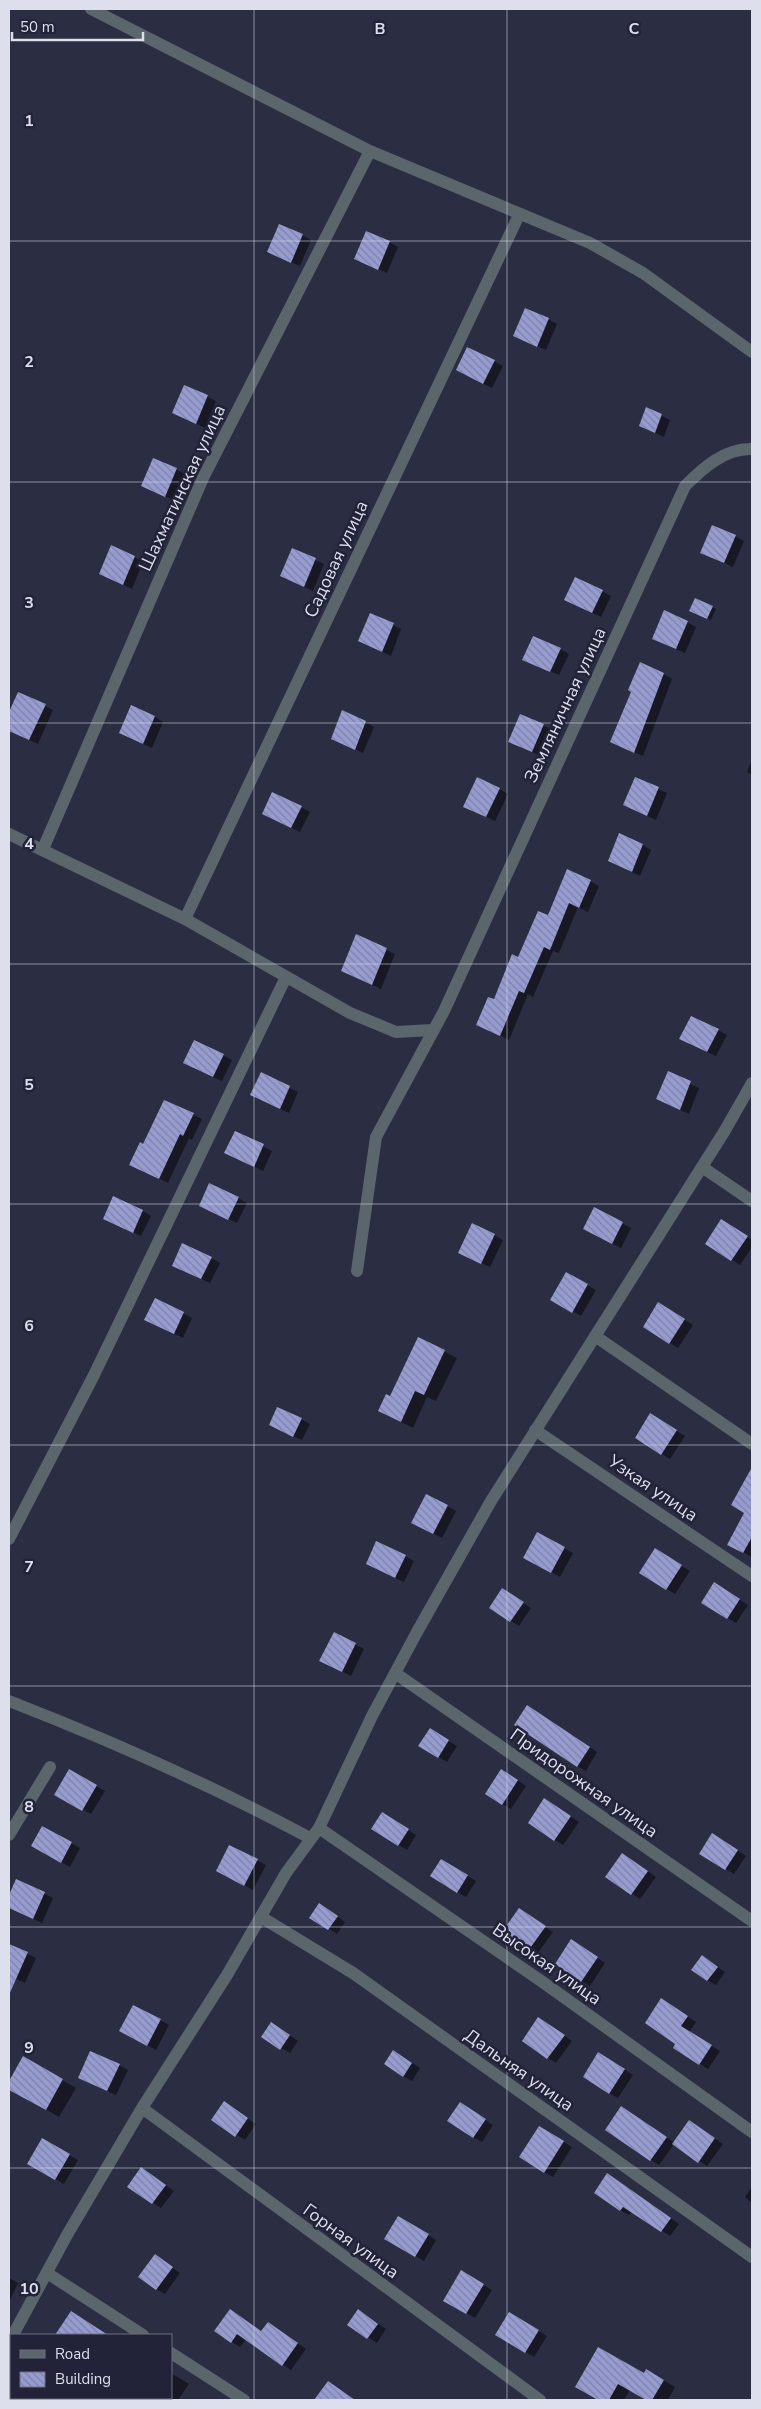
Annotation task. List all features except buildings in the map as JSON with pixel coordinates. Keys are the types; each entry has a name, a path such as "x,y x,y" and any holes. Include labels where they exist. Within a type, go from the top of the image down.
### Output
{"street":[{"path":"91,9 370,151 590,244 643,272 752,352"},
{"name":"Шахматинская улица","path":"43,849 203,478 370,151"},
{"name":"Садовая улица","path":"185,919 519,215"},
{"name":"Земляничная улица","path":"357,1271 376,1137 432,1030 444,1011 685,486 710,462 744,449 752,449"},
{"path":"9,834 185,919 350,1013 396,1032 432,1030"},
{"path":"9,1539 94,1375 286,978"},
{"path":"13,2334 142,2108 227,1975 286,1873 315,1833 417,1632 535,1430 702,1168 752,1083"},
{"path":"702,1168 752,1201"},
{"path":"595,1336 752,1444"},
{"name":"Узкая улица","path":"535,1430 752,1576"},
{"name":"Придорожная улица","path":"395,1673 752,1921"},
{"name":"Высокая улица","path":"9,1701 99,1736 265,1814 315,1833 544,1983 752,2132"},
{"path":"9,1835 50,1767"},
{"name":"Дальняя улица","path":"261,1917 353,1973 752,2257"},
{"name":"Горная улица","path":"142,2108 540,2400"},
{"path":"47,2273 141,2334"},
{"path":"172,2354 244,2400"}]}
